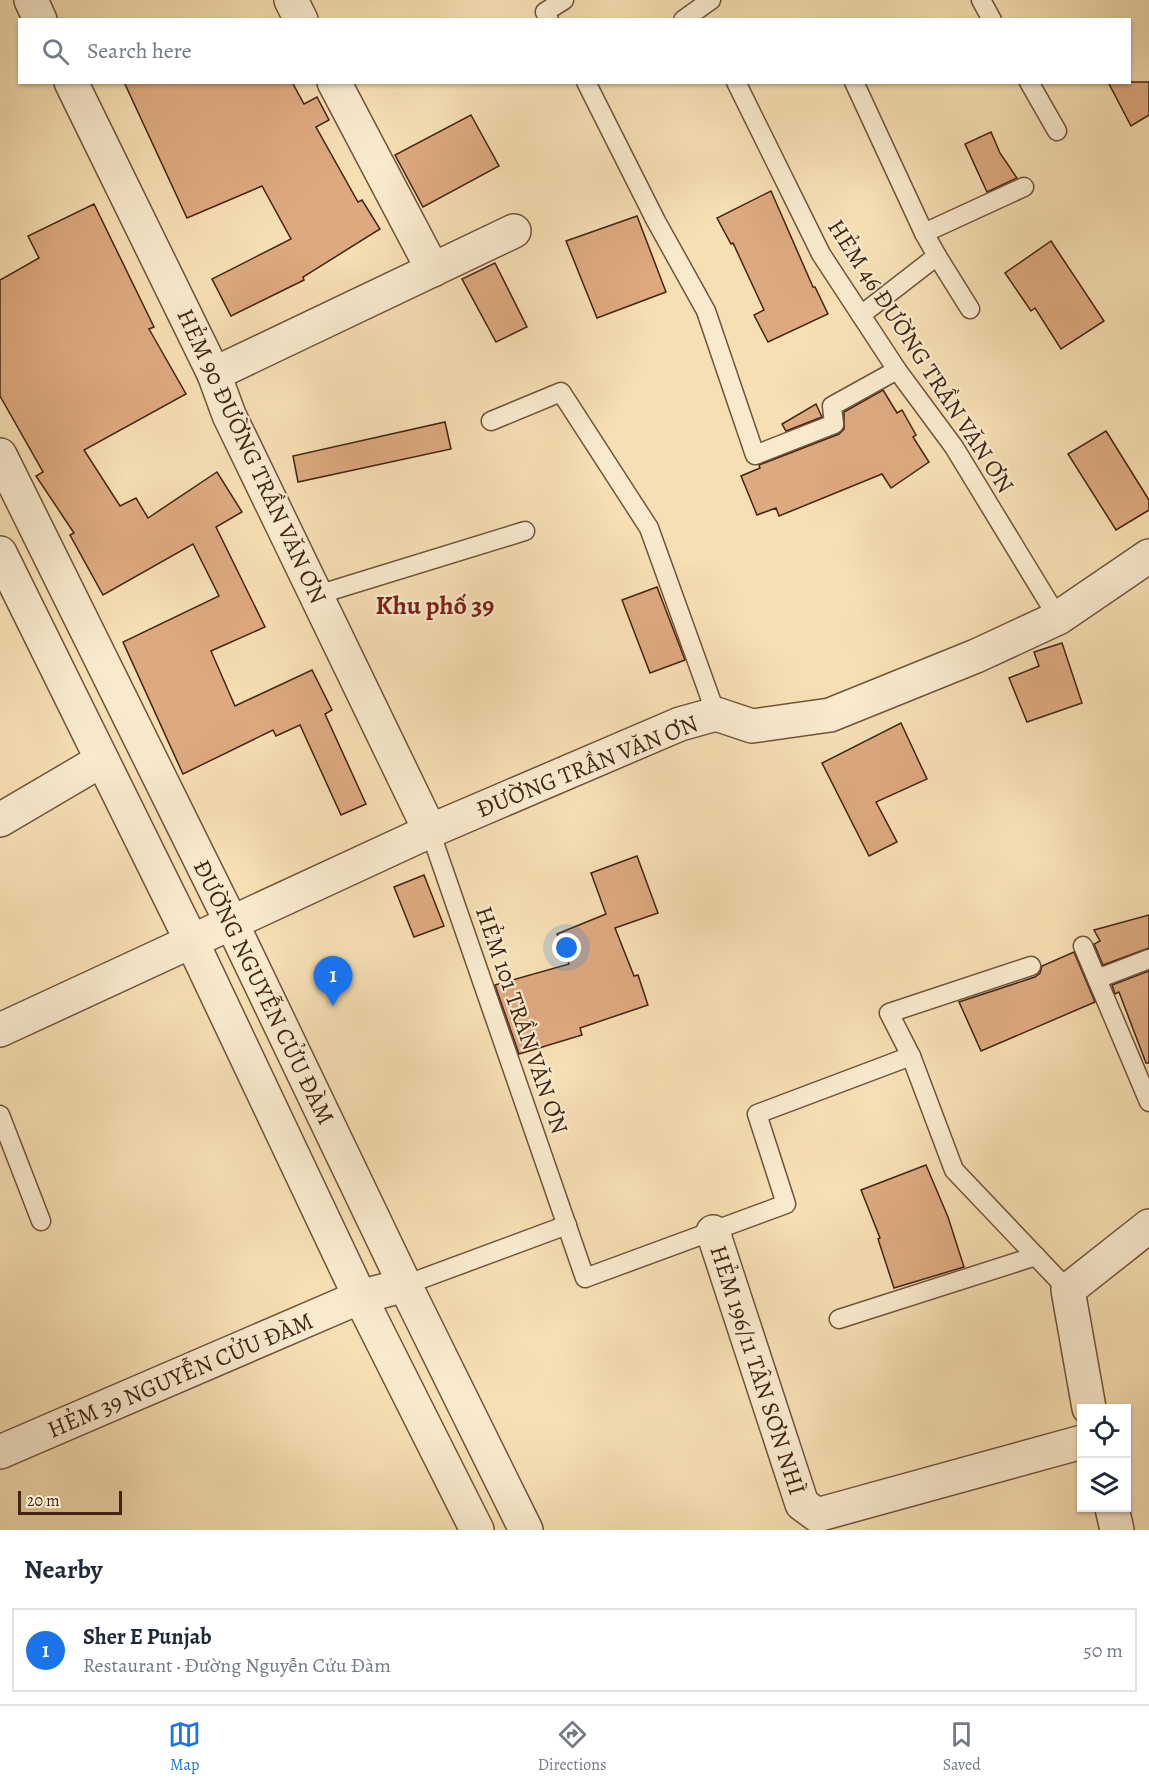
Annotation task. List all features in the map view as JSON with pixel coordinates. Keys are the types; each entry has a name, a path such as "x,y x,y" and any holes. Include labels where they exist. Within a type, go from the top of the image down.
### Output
{"street":[{"path":"31,0 39,18"},
{"path":"291,0 300,18"},
{"name":"HẺM 90 ĐƯỜNG TRẦN VĂN ƠN","path":"72,84 214,374 229,415 430,831"},
{"path":"335,84 433,270"},
{"path":"214,374 514,231"},
{"name":"ĐƯỜNG NGUYỄN CỬU ĐÀM","path":"0,455 232,924 520,1528"},
{"name":"ĐƯỜNG NGUYỄN CỬU ĐÀM","path":"0,553 192,942 360,1297 477,1530"},
{"name":"ĐƯỜNG TRẦN VĂN ƠN","path":"0,1030 430,831 680,724 716,714 752,726 830,715 976,656 1058,618 1149,556"},
{"path":"0,820 102,760"},
{"path":"1088,1404 1068,1290 1149,1226"},
{"name":"HẺM 196/11 TÂN SƠN NHÌ","path":"713,1232 802,1504 817,1515 1077,1443"},
{"name":"HẺM 39 NGUYỄN CỬU ĐÀM","path":"0,1452 360,1297 405,1285"},
{"path":"1113,1512 1117,1530"}],"lane":[{"path":"548,18 545,12 564,0"},
{"path":"981,0 991,18"},
{"path":"687,18 705,9"},
{"path":"588,84 656,221 705,311 755,455 834,424 832,406 897,370"},
{"name":"HẺM 46 ĐƯỜNG TRẦN VĂN ƠN","path":"737,84 821,254 897,370 954,447 1058,618"},
{"path":"855,84 924,233 970,309"},
{"path":"1030,84 1056,131"},
{"path":"924,233 1024,187"},
{"path":"861,315 937,256"},
{"path":"491,421 561,392 649,528 716,714"},
{"path":"316,595 525,531"},
{"name":"HẺM 101 TRẦN VĂN ƠN","path":"430,831 585,1278 713,1232"},
{"path":"1083,946 1149,1102"},
{"path":"1097,979 1149,959"},
{"path":"1031,966 889,1013 911,1056 954,1170 1068,1290"},
{"path":"713,1232 786,1204 756,1114 911,1056"},
{"path":"0,1115 42,1221"},
{"path":"405,1285 567,1225"},
{"path":"839,1319 1036,1256"}],"building":[{"path":"1149,82 1149,115 1131,126 1109,84"},
{"path":"125,84 293,84 304,104 317,97 329,120 316,127 358,202 362,200 380,229 303,277 304,280 231,316 212,279 291,239 262,186 187,218"},
{"path":"471,115 499,166 423,207 395,155"},
{"path":"991,132 1000,153 1017,178 987,192 965,144"},
{"path":"771,191 813,287 828,314 768,342 754,315 764,310 733,243 731,244 717,218"},
{"path":"94,204 154,327 149,329 186,394 84,450 120,506 136,498 148,518 217,472 242,512 216,527 265,627 211,651 235,706 312,670 332,710 325,714 366,804 341,815 300,725 276,736 273,730 183,774 123,642 219,596 193,544 103,595 70,535 74,533 36,476 43,472 0,396 0,280 39,258 28,236"},
{"path":"637,216 666,292 597,318 566,241"},
{"path":"1051,241 1104,321 1061,349 1035,308 1031,311 1005,273"},
{"path":"495,263 527,327 496,342 462,279"},
{"path":"883,390 897,413 902,410 916,435 913,437 929,462 891,488 882,474 779,516 776,508 757,515 741,476 760,468 759,465 839,434 844,429 844,412"},
{"path":"816,404 822,417 786,431 782,424"},
{"path":"445,422 451,449 298,482 293,456"},
{"path":"1106,431 1149,500 1149,510 1116,530 1068,454"},
{"path":"657,587 685,660 650,673 622,600"},
{"path":"1062,643 1082,703 1027,722 1009,678 1039,666 1034,652"},
{"path":"901,723 927,779 876,802 897,842 869,856 822,763"},
{"path":"637,856 658,913 615,928 634,976 638,975 648,1005 580,1028 582,1035 519,1054 495,985 569,964 557,934 606,914 591,873"},
{"path":"424,875 444,926 414,937 394,887"},
{"path":"1149,915 1149,948 1103,965 1094,944 1100,941 1094,930"},
{"path":"1074,952 1095,1002 981,1051 959,1002 1035,977 1040,973 1042,966"},
{"path":"1149,971 1149,1063 1146,1063 1119,992 1115,994 1112,985"},
{"path":"926,1165 948,1217 964,1267 894,1288 878,1239 880,1238 861,1190"}],"place":[{"name":"Sher E Punjab","path":"333,1006"}],"district":[{"name":"Khu phố 39","path":"435,605"}]}
